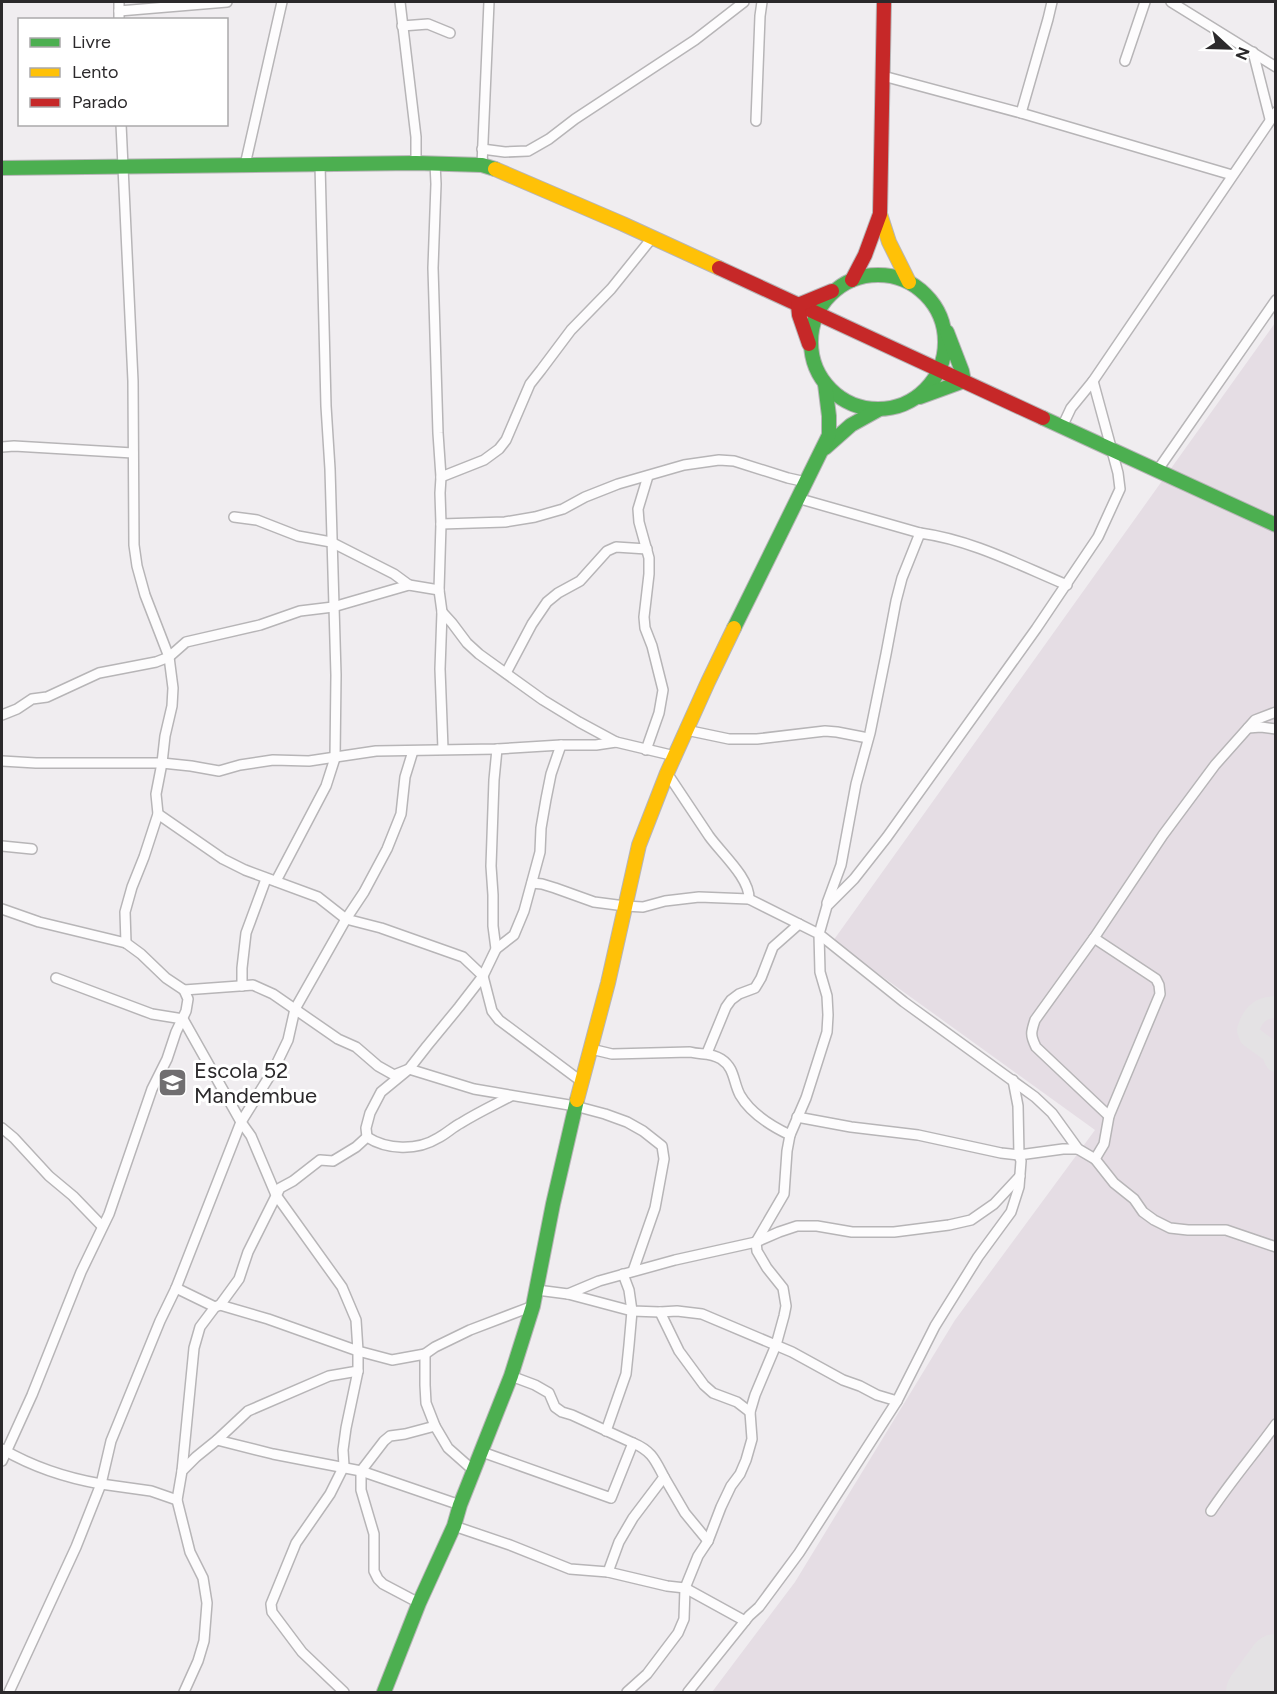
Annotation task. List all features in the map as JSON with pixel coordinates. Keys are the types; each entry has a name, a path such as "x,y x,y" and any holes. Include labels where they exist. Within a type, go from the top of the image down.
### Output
{"main road":[{"path":"852,280 865,255 880,214 884,2"},
{"path":"2,168 417,163 482,165 504,172 652,238 1275,525"},
{"path":"880,214 889,242 909,282"},
{"path":"798,305 852,280 871,275 891,276 909,282 923,292 934,305 962,370 964,381"},
{"path":"811,350 812,332 817,314 837,288"},
{"path":"798,305 816,368 825,384 840,398 858,407 878,410 897,407 964,381"},
{"path":"915,399 929,386 939,370 944,354 945,337 942,320"},
{"path":"384,1692 419,1604 454,1526 460,1505 511,1376 533,1306 575,1106 591,1049 639,845 667,773 708,682 796,498 829,435 830,416 825,384"},
{"path":"820,452 851,425 878,410"}],"street":[{"path":"119,11 228,2"},
{"path":"245,165 282,2"},
{"path":"400,2 417,163"},
{"path":"482,165 489,2"},
{"path":"482,149 505,152 528,151 695,40 744,2"},
{"path":"756,121 762,2"},
{"path":"1021,113 1052,2"},
{"path":"1125,61 1145,2"},
{"path":"1172,2 1275,67"},
{"path":"402,26 428,24 450,33"},
{"path":"1062,428 1071,408 1093,381 1273,116 1253,52"},
{"path":"883,76 1021,113 1232,176"},
{"path":"121,126 133,381 134,545 145,595 169,657 173,688 156,794 158,814 125,912 126,943"},
{"path":"276,881 326,786 335,758 332,542 320,164"},
{"path":"435,164 433,268 441,477 439,590 442,612 443,749"},
{"path":"441,477 483,460 499,449 506,440 530,384 571,330 611,289 652,238"},
{"path":"1157,471 1275,300"},
{"path":"827,906 854,879 887,837 1067,585 1098,537 1120,489 1118,473 1093,381"},
{"path":"2,447 133,453"},
{"path":"441,524 505,522 535,518 563,509 585,497 618,484 684,465 719,460 734,461 806,482"},
{"path":"646,750 659,713 663,690 645,628 644,617 650,574 638,509 648,476"},
{"path":"796,498 920,533 944,536 963,542 1067,585"},
{"path":"234,517 257,520 298,536 332,542 394,574 409,585"},
{"path":"627,1692 647,1674 678,1633 684,1619 685,1588 731,1486 746,1460 752,1439 750,1412 776,1345 786,1306 783,1288 757,1251 756,1242 784,1194 790,1135 806,1098 827,1032 827,996 820,972 819,934 841,864 896,601 902,578 920,533"},
{"path":"506,673 532,624 547,602 580,581 607,550 629,546 647,549"},
{"path":"2,715 32,699 47,697 99,673 156,662 169,657 186,642 260,625 300,611 333,607 409,585 439,590"},
{"path":"442,612 479,654 543,700 616,742 675,756"},
{"path":"1109,1116 1036,1047 1031,1031 1035,1020 1094,938 1163,835 1215,765 1254,720 1275,712"},
{"path":"1248,728 1275,729"},
{"path":"686,730 729,739 757,739 825,732 868,738"},
{"path":"2,761 162,763 219,771 273,760 309,761 376,751 497,749 596,745 616,742"},
{"path":"511,1096 458,1124 428,1144 411,1147 387,1146 367,1137 366,1128 370,1113 381,1092 409,1069 483,976 496,949 514,935 524,911 540,852 541,828 551,774 561,745"},
{"path":"496,949 491,866 497,749"},
{"path":"9,1692 76,1547 101,1484 111,1441 160,1321 176,1288 241,1122 274,1069 288,1040 295,1009 364,892 401,814 405,777 413,751"},
{"path":"667,773 710,838 745,884 749,899"},
{"path":"158,814 223,859 266,879 318,897 346,919 381,927 463,957 483,976 492,1011 499,1020 582,1082"},
{"path":"2,846 32,849"},
{"path":"242,986 246,933 266,879"},
{"path":"532,883 542,884 594,902 625,906 643,907 699,897 749,899 819,934 957,1042 1013,1080 1052,1113 1078,1149 1095,1159 1114,1183 1134,1199 1143,1212 1154,1220 1170,1228 1226,1230 1275,1247"},
{"path":"2,909 39,922 126,943 166,978 184,990 188,999 183,1019 152,1089 109,1214 81,1272 32,1395 4,1450 2,1461"},
{"path":"706,1053 731,1000 755,987 773,947 799,924"},
{"path":"1094,938 1156,979 1160,994 1109,1116 1104,1143 1095,1159"},
{"path":"56,978 152,1014 183,1019"},
{"path":"184,990 253,985 273,994 338,1039 356,1047 378,1066 394,1075 409,1069 474,1089 575,1106 627,1122 662,1146 664,1159 655,1208 628,1273 632,1311 626,1374 606,1431"},
{"path":"183,1019 251,1136 276,1195 342,1287 356,1320 358,1371 346,1428 344,1466 330,1494 296,1543 271,1604 272,1612 302,1652 344,1692"},
{"path":"591,1049 612,1054 706,1053 722,1060 732,1070 740,1094 763,1120 771,1127 790,1135"},
{"path":"688,1692 759,1607 799,1553 897,1401 935,1326 978,1257 1011,1212 1019,1186 1021,1161 1018,1106 1013,1080"},
{"path":"796,1118 918,1135 1019,1155 1078,1149"},
{"path":"2,1128 15,1138 49,1176 74,1196 102,1226"},
{"path":"184,1692 204,1641 207,1603 202,1578 190,1552 177,1500 194,1348 200,1327 238,1279 248,1252 280,1188 320,1160 333,1161 356,1147 367,1137"},
{"path":"568,1294 598,1281 711,1251 756,1242 797,1226 817,1226 852,1232 894,1232 971,1220 994,1204 1020,1176"},
{"path":"176,1288 217,1306 268,1319 358,1351 392,1360 425,1354 470,1330 533,1306"},
{"path":"537,1290 568,1294 632,1311 677,1311 702,1314 792,1352 843,1380 897,1401"},
{"path":"660,1312 680,1350 704,1385 713,1393 737,1402 750,1412"},
{"path":"425,1354 426,1403 435,1426 448,1448 474,1471"},
{"path":"182,1471 248,1411 329,1376 358,1371"},
{"path":"511,1376 549,1393 555,1407 562,1412 648,1451 655,1459 685,1513 708,1541"},
{"path":"1211,1511 1275,1424"},
{"path":"419,1604 383,1584 374,1571 374,1534 361,1490 362,1471 384,1440 390,1436 435,1426"},
{"path":"217,1440 303,1460 344,1466 460,1505"},
{"path":"482,1452 611,1498 633,1443"},
{"path":"4,1450 39,1468 78,1480 150,1491 177,1500"},
{"path":"608,1572 619,1542 633,1518 664,1477"},
{"path":"454,1526 570,1569 608,1572 685,1588 745,1621"}],"shaded area":[{"path":"1275,323 1275,1692 712,1692 795,1582 955,1320 1095,1130 833,941"}],"taxiway":[{"path":"1276,1007 1258,1013 1248,1030 1250,1036 1272,1052 1276,1061"}],"runway":[{"path":"1254,1692 1276,1662"}],"traffic: fast":[{"path":"2,168 416,163 482,165 495,169"},
{"path":"878,275 904,280 925,295 940,316 945,342 940,368 925,389 904,404 878,409 852,404 831,389 816,368 811,342 816,316 831,295 852,280 878,275"},
{"path":"920,397 964,381 947,332"},
{"path":"734,628 829,435 825,384"},
{"path":"825,448 851,425 878,410"},
{"path":"1043,418 1276,525"},
{"path":"384,1692 419,1603 454,1526 460,1505 511,1376 533,1306 577,1100"}],"traffic: slow":[{"path":"495,169 719,268"},
{"path":"880,214 889,242 909,282"},
{"path":"577,1100 608,983 639,845 667,773 734,628"}],"traffic: jam":[{"path":"852,280 865,255 880,214 884,2"},
{"path":"719,268 1043,418"},
{"path":"809,344 798,305 832,291"}],"place":[{"name":"Escola 52 Mandembue","path":"173,1083"}]}
